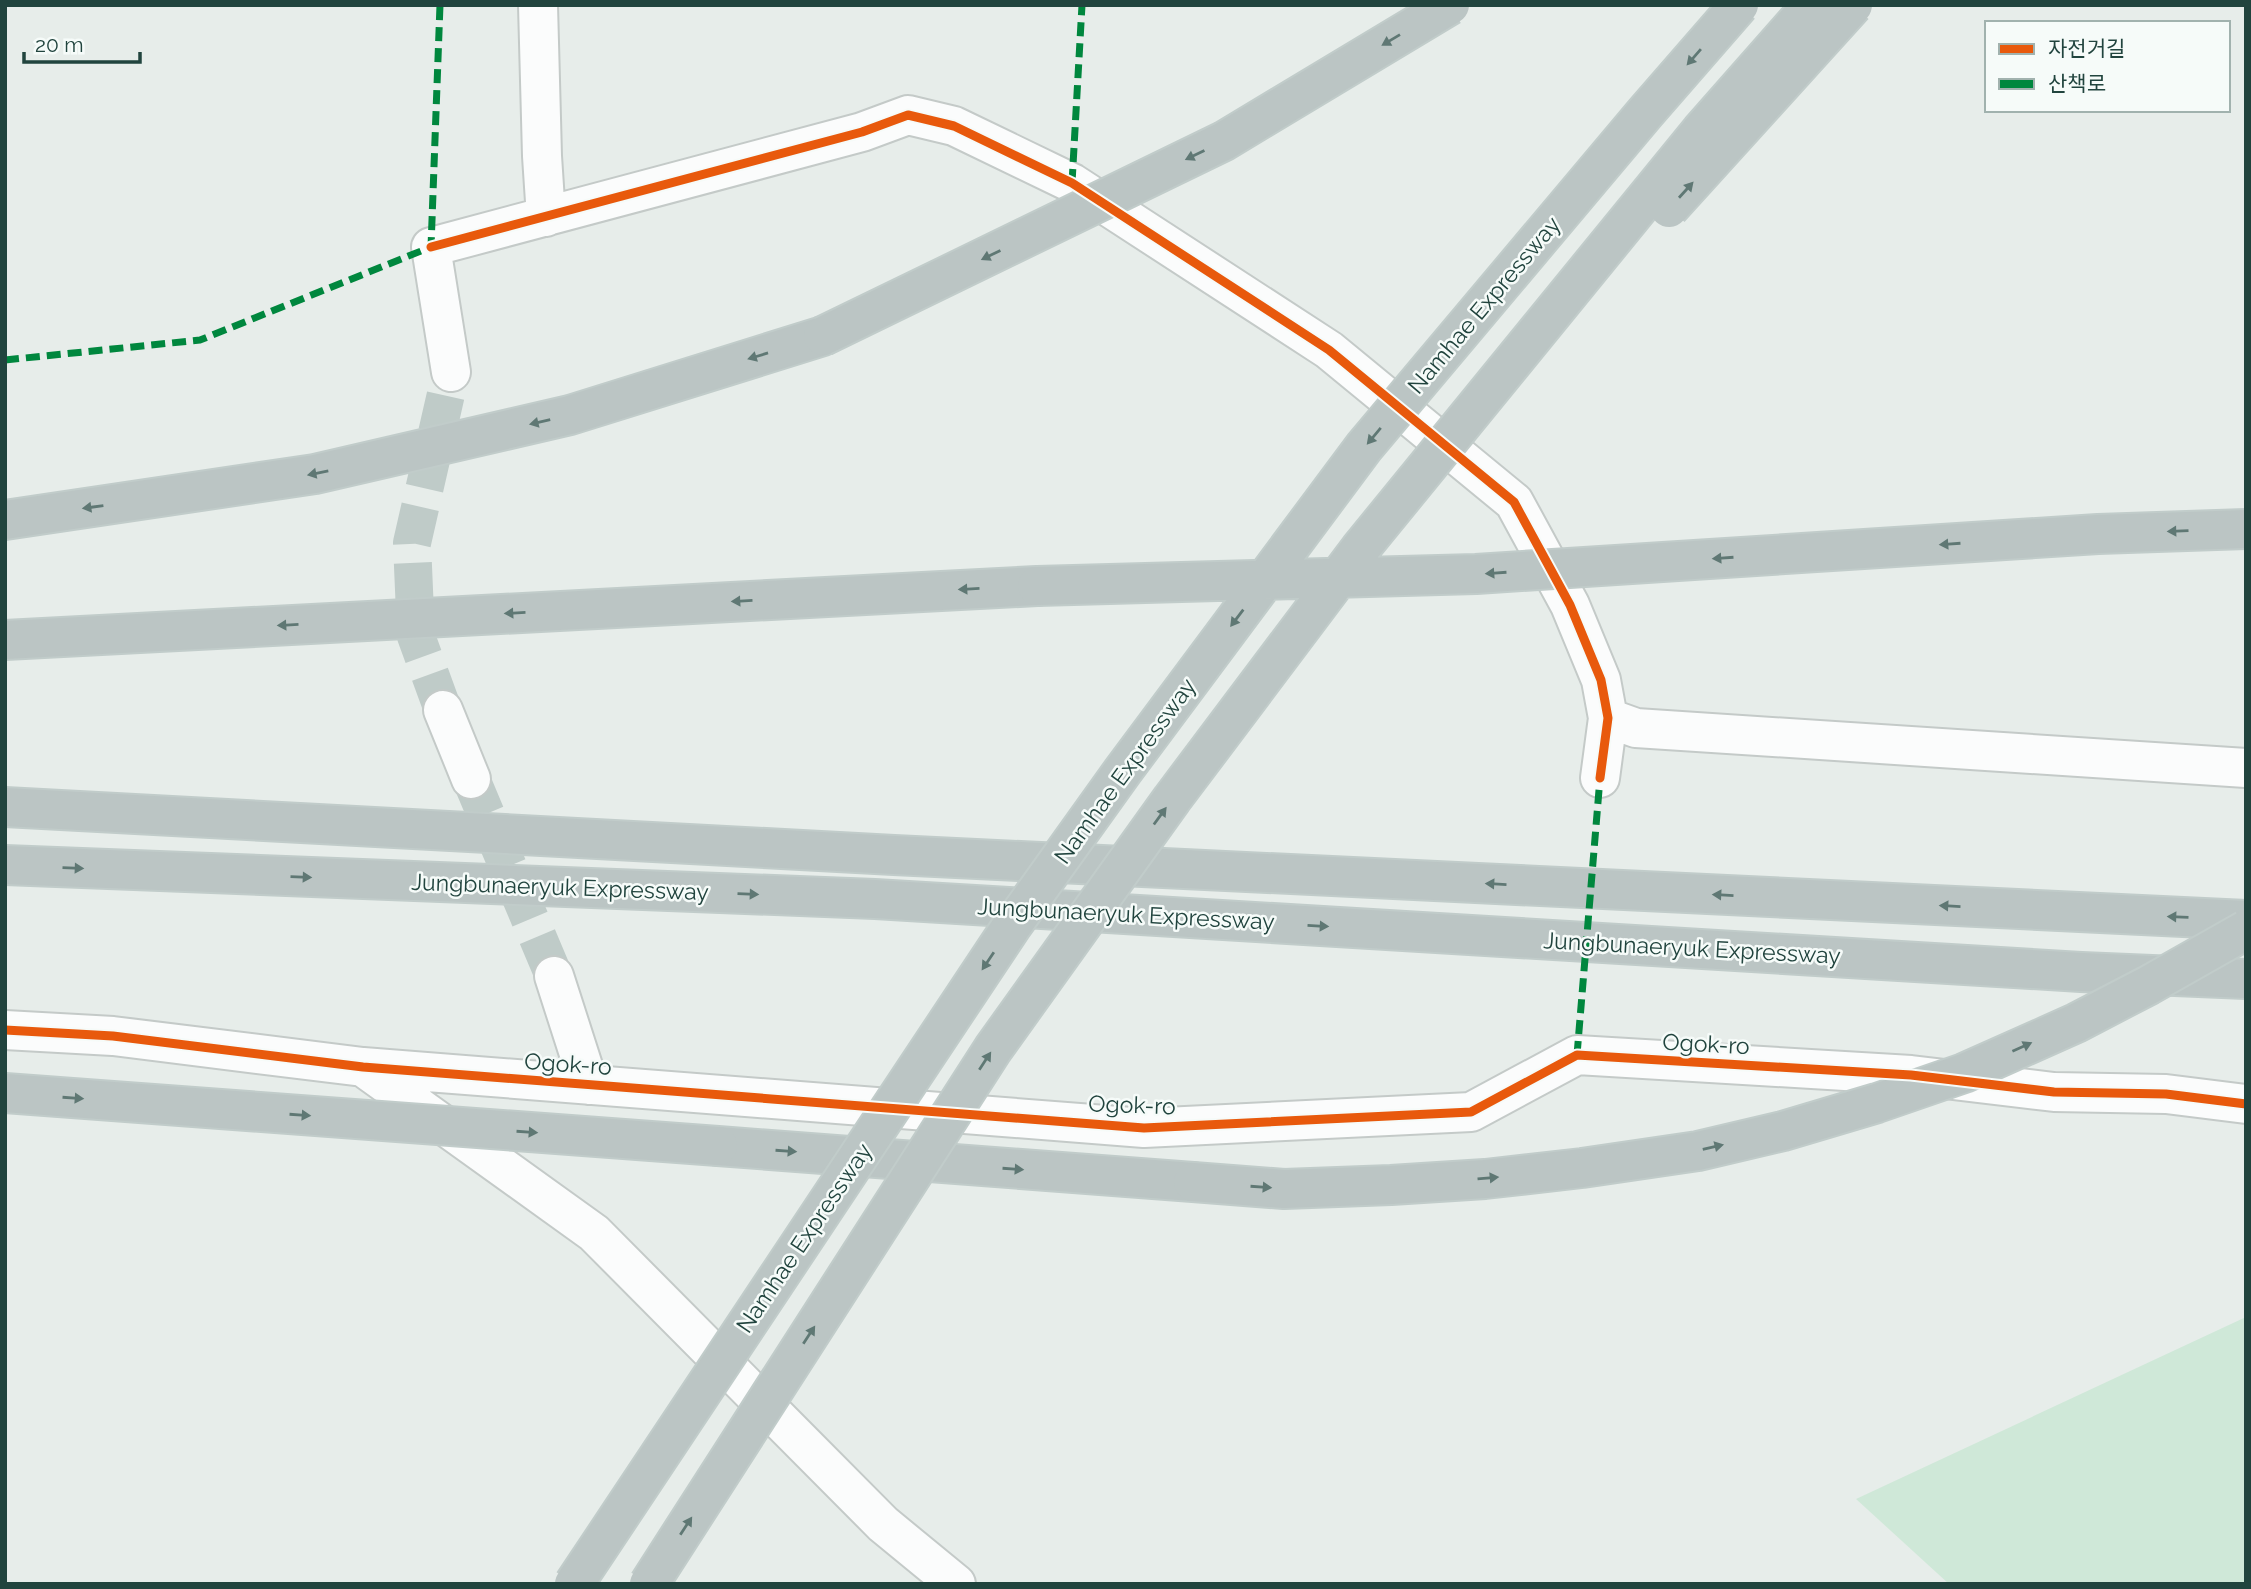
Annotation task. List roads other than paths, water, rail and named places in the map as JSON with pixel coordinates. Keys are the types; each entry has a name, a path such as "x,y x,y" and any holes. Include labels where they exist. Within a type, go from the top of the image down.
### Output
{"highway":[{"path":"5,520 315,474 570,415 823,336 1224,141 1450,5"},
{"name":"Namhae Expressway","path":"574,1584 1003,939 1122,772 1364,447 1739,5"},
{"path":"649,1584 993,1049 1172,799 1360,549 1700,131 1812,5"},
{"path":"1360,549 1853,5"},
{"path":"5,640 1037,586 1476,574 2098,534 2246,529"},
{"name":"Jungbunaeryuk Expressway","path":"5,807 852,853 2246,920"},
{"name":"Jungbunaeryuk Expressway","path":"5,865 875,899 2246,979"},
{"path":"5,1093 1284,1189 1485,1179 1685,1153 1783,1131 1877,1103 1964,1073 2076,1023 2246,930"},
{"path":"2182,976 2246,989"}],"street":[{"path":"538,5 542,156 547,217"},
{"path":"452,372 431,247 862,132 908,115 954,126 1072,183 1329,350 1514,502 1570,605 1601,680 1608,718 1600,778"},
{"path":"443,710 471,779"},
{"path":"1608,718 1636,728 2246,768"},
{"path":"554,976 589,1085"},
{"name":"Ogok-ro","path":"5,1030 113,1036 363,1067 1144,1128 1471,1112 1577,1055 1911,1075 2054,1092 2166,1094 2246,1104"},
{"path":"363,1067 594,1233 883,1524 956,1584"}],"tunnel":[{"path":"443,710 416,636 412,543 451,372"},
{"path":"471,779 554,976"}]}
